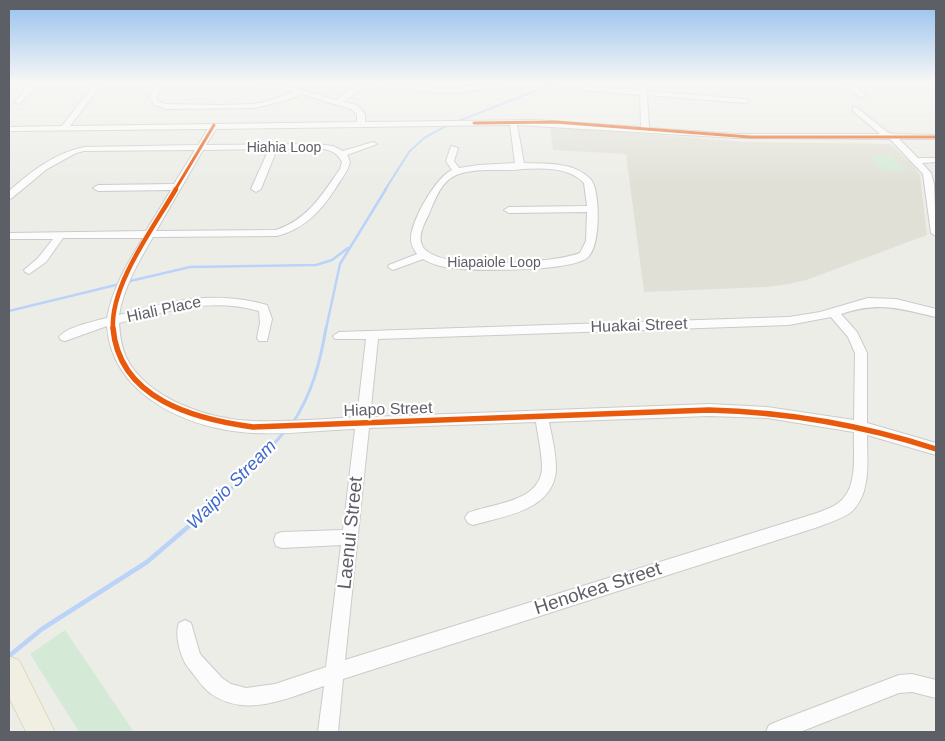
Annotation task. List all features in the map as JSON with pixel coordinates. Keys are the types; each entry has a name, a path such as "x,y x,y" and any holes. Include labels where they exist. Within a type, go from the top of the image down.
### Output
{"highway":[{"path":"13,678 41,732"}],"street":[{"path":"65,127 73,117"},
{"path":"361,117 362,124"},
{"path":"645,117 645,130"},
{"path":"864,117 884,134 892,137 917,161 927,174 934,194 936,232"},
{"path":"10,130 65,127 513,122 574,123 750,137 936,137"},
{"path":"513,122 520,167"},
{"name":"Hiapo Street","path":"214,125 119,287 115,297 112,321 114,340 123,363 135,381 156,398 191,415 253,427 740,410 793,415 860,427 936,449"},
{"path":"343,154 373,144"},
{"path":"256,189 274,147"},
{"name":"Hiahia Loop","path":"9,196 47,164 75,150 95,148 326,147 343,154 346,162 344,170 312,215 292,229 264,234 9,236"},
{"path":"454,148 450,161 456,171"},
{"path":"917,161 936,160"},
{"name":"Hiapaiole Loop","path":"558,167 579,174 588,182 591,244 583,256 552,263 464,266 442,263 424,255 415,240 416,233 440,183 445,177 456,171 475,168 558,167"},
{"path":"98,188 178,187"},
{"path":"509,210 590,209"},
{"path":"28,270 42,260 60,236"},
{"path":"393,267 424,255"},
{"name":"Hiali Place","path":"66,337 79,329 178,304 214,300 240,302 263,308 266,313 267,322 263,338"},
{"name":"Huakai Street","path":"339,336 789,321 834,313 858,304 888,302 936,313"},
{"name":"Henokea Street","path":"185,629 192,659 215,685 227,693 246,697 276,693 831,515 843,509 852,501 857,492 860,478 861,353 853,335 834,313"},
{"name":"Laenui Street","path":"328,732 373,334"},
{"path":"473,518 522,503 538,494 544,488 549,473 549,465 542,417"},
{"path":"282,540 350,537"},
{"path":"776,732 899,684 912,684 936,689"}],"shaded area":[{"path":"550,126 745,142 890,144 911,163 920,175 927,235 806,280 789,284 767,287 644,292 626,154 553,150"}],"green space":[{"path":"870,156 891,156 905,171 884,171"},
{"path":"65,630 134,732 79,732 30,654"}],"waterway":[{"name":"Waipio Stream","path":"456,122 470,117"},
{"name":"Waipio Stream","path":"385,190 409,152 424,138 448,125"},
{"name":"Waipio Stream","path":"326,329 340,264 386,189"},
{"path":"126,282 190,267 316,265 332,260 348,248"},
{"path":"9,311 120,284"},
{"name":"Waipio Stream","path":"292,424 310,390 321,354 326,328"},
{"name":"Waipio Stream","path":"209,509 250,471 286,430"},
{"name":"Waipio Stream","path":"9,656 42,629 147,562 210,508"}],"cycle path":[{"path":"474,123 555,122 750,137 936,137"},
{"path":"214,125 126,274 116,298 113,320 114,341 121,359 132,376 148,391 167,404 198,417 253,427 709,410 738,411 824,420 881,432 936,449"}]}
